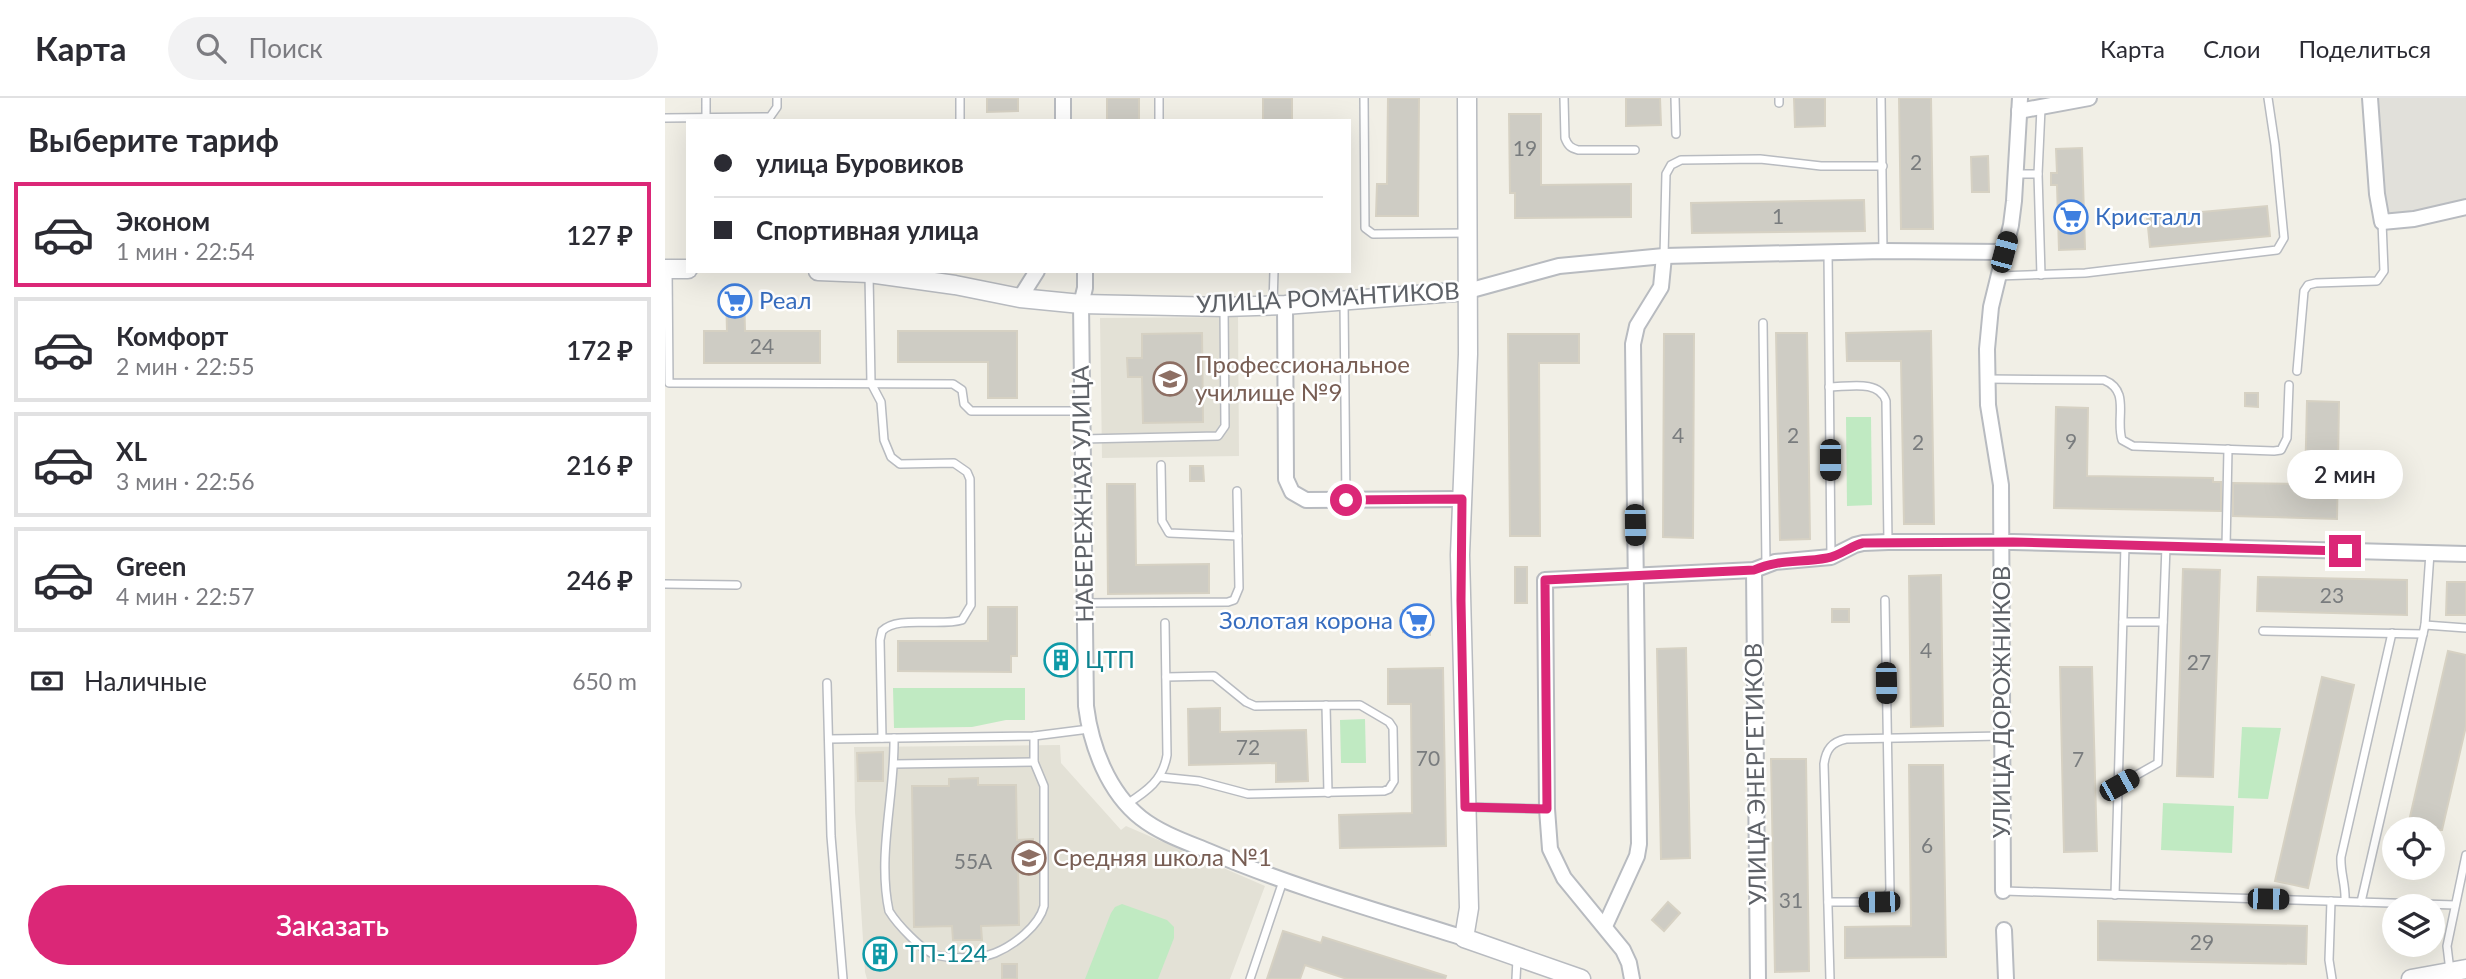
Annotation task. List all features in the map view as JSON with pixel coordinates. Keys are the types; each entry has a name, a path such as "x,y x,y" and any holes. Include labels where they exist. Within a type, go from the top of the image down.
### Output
{"street":[{"path":"1063,98 1063,119"},
{"path":"1467,98 1468,354 1461,601 1469,908 1464,938 1581,979"},
{"path":"2020,104 2041,107 2089,98"},
{"path":"2370,98 2382,222 2414,219 2466,207"},
{"name":"УЛИЦА ДОРОЖНИКОВ","path":"2003,891 2001,485 1988,405 1988,329 2011,225 2020,104"},
{"name":"УЛИЦА РОМАНТИКОВ","path":"876,273 1020,298 1081,304 1279,306 1468,291 1559,267 1664,256 1883,251 2004,252"},
{"path":"1605,926 1637,856 1639,844 1633,344 1637,326 1661,287 1664,256"},
{"path":"667,269 686,269"},
{"path":"1020,298 1036,273"},
{"name":"НАБЕРЕЖНАЯ УЛИЦА","path":"1085,273 1081,304 1081,411 1086,706 1089,729 1100,761 1112,783 1141,818 1173,835 1255,871 1464,938"},
{"path":"1279,306 1288,487 1297,497 1306,500 1462,499"},
{"path":"1632,979 1623,950 1564,878 1550,849 1547,809 1545,580 1636,577 1760,567 1785,560 1831,557 1855,545 1888,542 2466,554"},
{"name":"УЛИЦА ЭНЕРГЕТИКОВ","path":"1758,979 1760,567"},
{"path":"2004,930 2006,979"},
{"path":"2411,979 2458,971"}],"lane":[{"path":"706,98 706,118"},
{"path":"665,118 770,117 777,107 777,98"},
{"path":"960,98 960,119"},
{"path":"1159,98 1159,119"},
{"path":"1363,98 1365,228 1373,234 1468,233"},
{"path":"1565,98 1567,145 1578,150 1635,150"},
{"path":"1675,98 1676,134"},
{"path":"1881,98 1883,251"},
{"path":"1998,276 2084,273 2272,251 2280,247 2284,238 2268,98"},
{"path":"2041,107 2038,173 2041,275"},
{"path":"1664,256 1666,174 1671,165 1681,160 1760,159 1821,166 1883,166"},
{"path":"2016,174 2038,173"},
{"path":"2297,371 2304,290 2308,285 2316,283 2377,281 2384,271 2382,222"},
{"path":"1828,252 1831,557"},
{"path":"667,269 669,383 953,384 962,390 964,404 971,411 1081,411"},
{"path":"869,273 871,383 881,402 884,440 891,457 900,464 954,463 967,472 970,479 971,605 961,620 951,624 893,623 882,631 882,738"},
{"path":"1274,273 1279,306"},
{"path":"1344,301 1346,500"},
{"path":"1082,439 1212,438 1223,432 1224,307"},
{"path":"1760,567 1763,323"},
{"path":"1987,379 2104,380 2115,385 2120,394 2122,440 2133,446 2228,449 2281,450 2287,438 2289,385"},
{"path":"1829,387 1871,387 1884,394 1888,542"},
{"path":"2226,548 2228,449"},
{"path":"1161,465 1162,521 1168,533 1238,536"},
{"path":"1084,603 1228,603 1234,600 1239,588 1237,491"},
{"path":"2115,895 2125,545"},
{"path":"2119,785 2158,763 2166,546"},
{"path":"2361,902 2424,634 2430,553"},
{"path":"665,584 737,585"},
{"path":"1828,902 1879,902 1885,900 1890,891 1885,600"},
{"path":"2123,621 2163,622"},
{"path":"1127,804 1160,778 1167,755 1165,623"},
{"path":"2425,625 2466,628"},
{"path":"2263,631 2424,634"},
{"path":"2345,901 2346,887 2340,867 2341,857 2392,633"},
{"path":"1160,778 1199,781 1248,794 1384,791 1389,789 1394,781 1393,728 1389,722 1360,705 1255,706 1213,676 1166,677"},
{"path":"827,683 831,836 843,979"},
{"path":"1326,705 1328,793"},
{"path":"829,739 1034,736 1089,729"},
{"path":"894,738 894,764 886,830 889,911 923,948 936,955 948,957 996,953 1035,926 1041,918 1044,895 1044,786 1034,762 1034,736"},
{"path":"1830,979 1825,754 1837,741 2002,736"},
{"path":"894,764 1034,762"},
{"path":"1465,807 1547,809"},
{"path":"2458,971 2447,946 2465,861"},
{"path":"1250,979 1284,880"},
{"path":"2003,891 2455,905"},
{"path":"2332,901 2329,960 2332,979"},
{"path":"1516,979 1517,956"}],"shaded area":[{"path":"2370,98 2466,98 2466,207 2382,222"},
{"name":"Профессиональное училище №9","path":"1238,317 1239,456 1102,458 1100,318"},
{"name":"Средняя школа №1","path":"1060,745 1061,763 1121,830 1126,826 1265,886 1230,979 867,979 855,812 854,747"}],"green space":[{"path":"1846,417 1871,417 1872,505 1847,506"},
{"path":"893,688 1025,688 1025,720 1006,720 972,727 894,728"},
{"path":"1365,719 1366,763 1341,763 1340,720"},
{"path":"2242,727 2281,728 2268,799 2238,798"},
{"path":"2163,803 2234,806 2232,853 2161,850"},
{"path":"1122,904 1167,920 1174,927 1174,938 1158,979 1085,979 1111,913 1115,907"}],"building":[{"path":"987,98 1018,98 1018,111 987,112"},
{"path":"1107,98 1139,98 1139,119 1107,119"},
{"path":"1263,98 1292,98 1292,119 1263,119"},
{"path":"1388,98 1419,98 1418,216 1376,216 1377,184 1387,184"},
{"path":"1626,98 1660,98 1661,125 1626,126"},
{"path":"1794,98 1825,98 1825,126 1795,127"},
{"path":"1899,98 1931,98 1933,229 1901,229"},
{"path":"1509,114 1541,114 1541,185 1631,184 1631,217 1515,218 1515,193 1510,193"},
{"name":"Кристалл","path":"2082,148 2085,249 2059,250 2057,185 2051,185 2051,173 2057,173 2056,149"},
{"path":"1988,156 1989,192 1972,192 1971,157"},
{"path":"1864,200 1865,231 1692,233 1691,203"},
{"path":"2267,206 2270,236 2150,247 2147,217"},
{"path":"726,292 744,292 745,331 820,331 820,363 704,363 704,331 727,331"},
{"path":"898,331 1017,331 1017,398 988,398 988,362 898,362"},
{"path":"1931,331 1934,524 1904,524 1901,361 1847,361 1846,333"},
{"path":"1202,333 1203,422 1143,423 1142,377 1128,377 1127,358 1142,358 1142,334"},
{"path":"1776,333 1807,333 1810,539 1780,540"},
{"path":"1508,334 1579,334 1579,363 1539,363 1540,536 1510,536"},
{"path":"1664,334 1694,334 1693,538 1663,537"},
{"path":"2245,393 2258,393 2258,407 2245,406"},
{"path":"2307,401 2339,402 2337,519 2233,516 2233,483 2305,484"},
{"path":"2056,407 2088,408 2087,476 2213,478 2213,482 2221,482 2221,511 2054,508"},
{"path":"1190,466 1203,466 1204,481 1190,481"},
{"path":"1107,484 1135,484 1136,565 1209,564 1209,593 1108,594"},
{"path":"1515,567 1527,567 1527,603 1515,603"},
{"path":"2183,569 2220,570 2213,777 2177,776"},
{"path":"1941,575 1943,726 1911,727 1909,576"},
{"path":"2258,577 2407,580 2407,615 2257,611"},
{"path":"2447,582 2466,582 2466,615 2446,615"},
{"path":"988,607 1017,607 1017,656 1011,656 1011,672 898,671 898,641 988,641"},
{"path":"1832,609 1849,609 1849,622 1832,622"},
{"name":"Золотая корона","path":"1403,610 1430,610 1430,635 1403,632"},
{"name":"ЦТП","path":"1053,645 1069,645 1069,674 1053,675"},
{"path":"1686,648 1690,858 1661,859 1657,649"},
{"path":"2448,651 2466,655 2466,726 2445,817 2410,817"},
{"path":"2060,667 2092,667 2097,851 2064,852"},
{"path":"1443,668 1446,846 1340,848 1339,815 1412,813 1411,704 1388,704 1388,669"},
{"path":"2322,677 2354,685 2308,888 2275,881"},
{"path":"1220,708 1220,732 1306,730 1308,781 1276,782 1276,763 1189,765 1188,709"},
{"path":"883,752 883,781 858,781 857,753"},
{"path":"1771,759 1806,759 1809,971 1775,972"},
{"path":"1909,765 1943,765 1946,957 1845,958 1845,927 1911,926"},
{"path":"978,778 978,785 1016,785 1017,840 1033,839 1033,870 1018,870 1019,925 981,926 982,940 953,940 952,926 914,927 912,786 949,786 949,779"},
{"path":"1668,902 1680,913 1664,931 1652,920"},
{"path":"2098,921 2307,926 2306,964 2098,960"},
{"path":"1283,931 1321,943 1323,937 1446,976 1445,979 1347,979 1305,965 1300,979 1267,979"},
{"name":"ТП-124","path":"891,946 891,960 868,961 868,947"},
{"path":"1002,964 1017,964 1017,979 1002,979"}],"place":[{"name":"Кристалл","path":"2071,217"},
{"name":"Реал","path":"735,301"},
{"name":"Профессиональное училище №9","path":"1170,379"},
{"name":"Золотая корона","path":"1417,621"},
{"name":"ЦТП","path":"1061,660"},
{"name":"Средняя школа №1","path":"1029,858"},
{"name":"ТП-124","path":"880,954"}],"route":[{"path":"1346,500 1462,499 1465,807 1547,809 1545,580 1754,570 1785,560 1831,557 1863,543 1888,542 2013,542 2345,551"}]}
